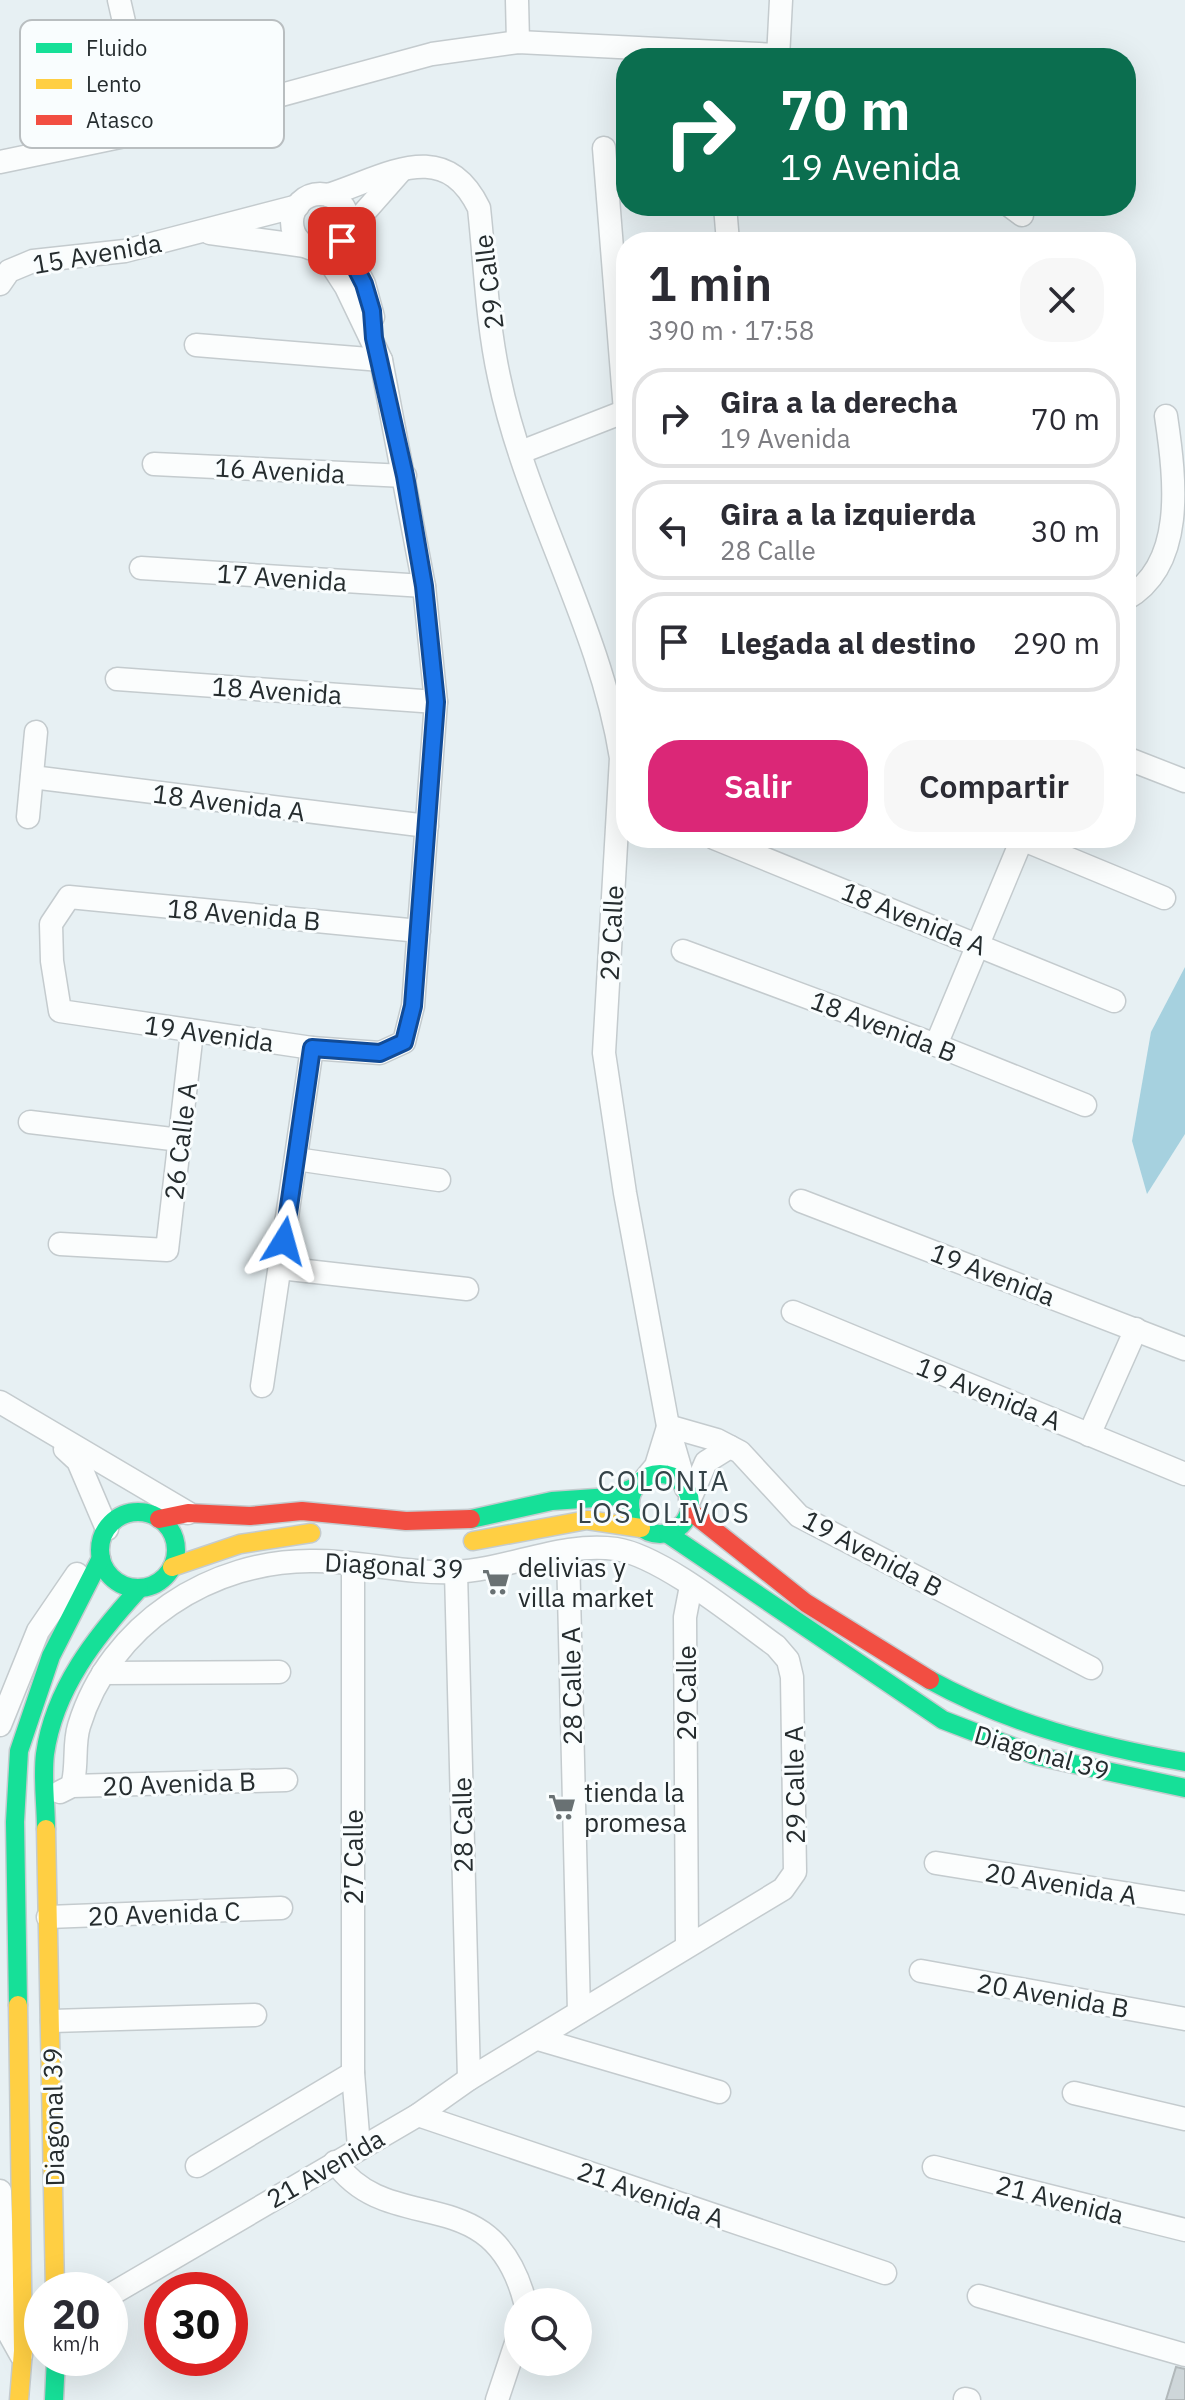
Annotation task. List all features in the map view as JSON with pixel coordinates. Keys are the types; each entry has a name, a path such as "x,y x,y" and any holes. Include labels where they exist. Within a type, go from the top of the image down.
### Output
{"street":[{"path":"119,0 124,20"},
{"path":"517,0 518,42"},
{"path":"778,48 781,0"},
{"path":"284,94 432,54 518,42 629,48"},
{"path":"0,162 67,148"},
{"path":"604,148 616,298"},
{"name":"29 Calle","path":"400,172 431,165 457,174 469,186 479,208 499,377 521,452 616,726"},
{"path":"400,172 328,195 311,196 298,206 293,227 329,242 374,338 405,476 424,586 436,702 419,931"},
{"path":"329,242 400,172"},
{"path":"328,195 346,212 329,242"},
{"name":"15 Avenida","path":"0,284 9,271 33,261 125,251 298,206"},
{"name":"15 Avenida","path":"201,232 329,242"},
{"path":"196,345 381,360"},
{"path":"521,452 616,415"},
{"path":"1136,593 1154,582 1175,558 1183,528 1166,416"},
{"name":"16 Avenida","path":"154,464 405,476"},
{"name":"17 Avenida","path":"141,568 424,586"},
{"name":"18 Avenida","path":"117,679 436,702"},
{"path":"28,817 36,732"},
{"path":"1136,762 1185,781"},
{"name":"18 Avenida A","path":"32,777 427,826"},
{"name":"29 Calle","path":"616,845 604,1053 625,1193 668,1426 689,1500"},
{"name":"18 Avenida A","path":"739,848 1114,1001"},
{"path":"936,1045 1016,848"},
{"path":"1042,848 1164,898"},
{"name":"18 Avenida B","path":"60,1011 52,961 51,924 69,897 419,931"},
{"name":"19 Avenida","path":"60,1011 312,1048 380,1053 404,1042 413,1006 419,931"},
{"name":"18 Avenida B","path":"683,951 936,1045 1085,1105"},
{"name":"26 Calle A","path":"60,1244 167,1250 192,1032"},
{"path":"262,1386 312,1048"},
{"path":"30,1122 180,1140"},
{"path":"296,1159 439,1180"},
{"name":"19 Avenida","path":"801,1201 1185,1349"},
{"path":"280,1268 467,1289"},
{"name":"19 Avenida A","path":"793,1312 1185,1474"},
{"path":"1089,1435 1136,1329"},
{"path":"0,1402 46,1432 188,1513"},
{"name":"29 Calle","path":"641,1482 656,1466 668,1426"},
{"name":"19 Avenida B","path":"668,1426 730,1447 750,1459 799,1516 1091,1668"},
{"path":"46,1432 78,1461 114,1580 139,1589 164,1578 172,1567 174,1541 123,1476"},
{"path":"689,1500 672,1476 654,1474 641,1482 630,1509 641,1528 659,1535 668,1534 682,1525 706,1462 730,1447"},
{"name":"Diagonal 39","path":"153,1516 188,1513 250,1516 302,1511 406,1521 456,1522 552,1501 610,1497 641,1482"},
{"name":"Diagonal 39","path":"689,1500 719,1539 841,1626 960,1695 1030,1725 1100,1745 1185,1762"},
{"path":"0,1725 38,1631 73,1584 85,1557 102,1545 124,1515 153,1516"},
{"name":"Diagonal 39","path":"458,1543 587,1520 641,1528"},
{"name":"Diagonal 39","path":"172,1567 215,1549 279,1534 320,1532 380,1538"},
{"name":"Diagonal 39","path":"668,1534 943,1720 1037,1756 1185,1788"},
{"name":"Diagonal 39","path":"19,2400 23,2360 15,1822 19,1751 51,1656 102,1545"},
{"name":"Diagonal 39","path":"72,1786 79,1727 103,1673 138,1631 176,1598 219,1576 274,1562 318,1560 353,1566 456,1572 568,1552 616,1549 655,1564 776,1646 788,1660 792,1677"},
{"name":"28 Calle A","path":"568,1552 579,2012"},
{"name":"27 Calle","path":"353,1566 353,2073 359,2147"},
{"name":"28 Calle","path":"456,1572 469,2079"},
{"name":"29 Calle","path":"687,1945 685,1617 691,1586"},
{"name":"Diagonal 39","path":"60,2272 45,1755 57,1708 78,1660 139,1589"},
{"path":"103,1673 279,1672"},
{"name":"29 Calle A","path":"783,1889 795,1872 792,1677"},
{"name":"20 Avenida B","path":"72,1786 286,1780"},
{"path":"44,1800 72,1786"},
{"name":"20 Avenida A","path":"936,1863 1185,1903"},
{"name":"21 Avenida","path":"128,2284 418,2115 469,2079 783,1889"},
{"name":"20 Avenida C","path":"48,1917 281,1908"},
{"name":"20 Avenida B","path":"921,1971 1185,2019"},
{"path":"52,2021 255,2015"},
{"path":"538,2039 719,2092"},
{"path":"197,2166 353,2073"},
{"path":"1074,2093 1185,2119"},
{"name":"21 Avenida A","path":"418,2115 885,2273"},
{"path":"335,2162 363,2189 482,2230 507,2255 520,2288"},
{"name":"21 Avenida","path":"934,2167 1185,2230"},
{"path":"0,2191 4,2314 6,2328 23,2360"},
{"path":"979,2296 1185,2355"},
{"path":"54,2400 55,2376"},
{"path":"497,2400 505,2376"}],"shaded area":[{"path":"1185,967 1185,1134 1147,1194 1132,1141 1151,1032"}],"building":[{"path":"1176,2367 1185,2369 1185,2400 1166,2400"}],"traffic: fast":[{"path":"660,1474 671,1476 681,1483 688,1493 690,1504 688,1515 681,1525 671,1532 660,1534 649,1532 639,1525 632,1515 630,1504 632,1493 639,1483 649,1476 660,1474"},
{"path":"471,1519 552,1501 610,1497 635,1487"},
{"path":"138,1512 152,1515 165,1523 173,1536 176,1550 173,1564 165,1577 152,1585 138,1588 124,1585 111,1577 103,1564 100,1550 103,1536 111,1523 124,1515 138,1512"},
{"path":"668,1534 943,1720 1037,1756 1185,1788"},
{"path":"18,2005 15,1822 19,1751 51,1656 101,1558"},
{"path":"46,1829 45,1754 57,1707 79,1665 107,1625 139,1589"},
{"path":"930,1680 960,1696 1054,1732 1185,1762"},
{"path":"54,2400 55,2376"}],"traffic: slow":[{"path":"473,1541 587,1520 641,1528"},
{"path":"172,1567 240,1544 311,1533"},
{"path":"46,1829 55,2272"},
{"path":"18,2005 23,2351 19,2400"}],"traffic: jam":[{"path":"159,1519 188,1513 250,1516 302,1511 406,1521 471,1519"},
{"path":"690,1511 806,1603 930,1680"}],"place":[{"name":"delivias y villa market","path":"496,1582"},
{"name":"tienda la promesa","path":"562,1807"}],"district":[{"name":"COLONIA LOS OLIVOS","path":"664,1496"}],"route":[{"path":"284,1241 312,1048 380,1053 404,1042 413,1006 436,702 424,586 405,476 374,338 372,311 364,284 342,241"}]}
